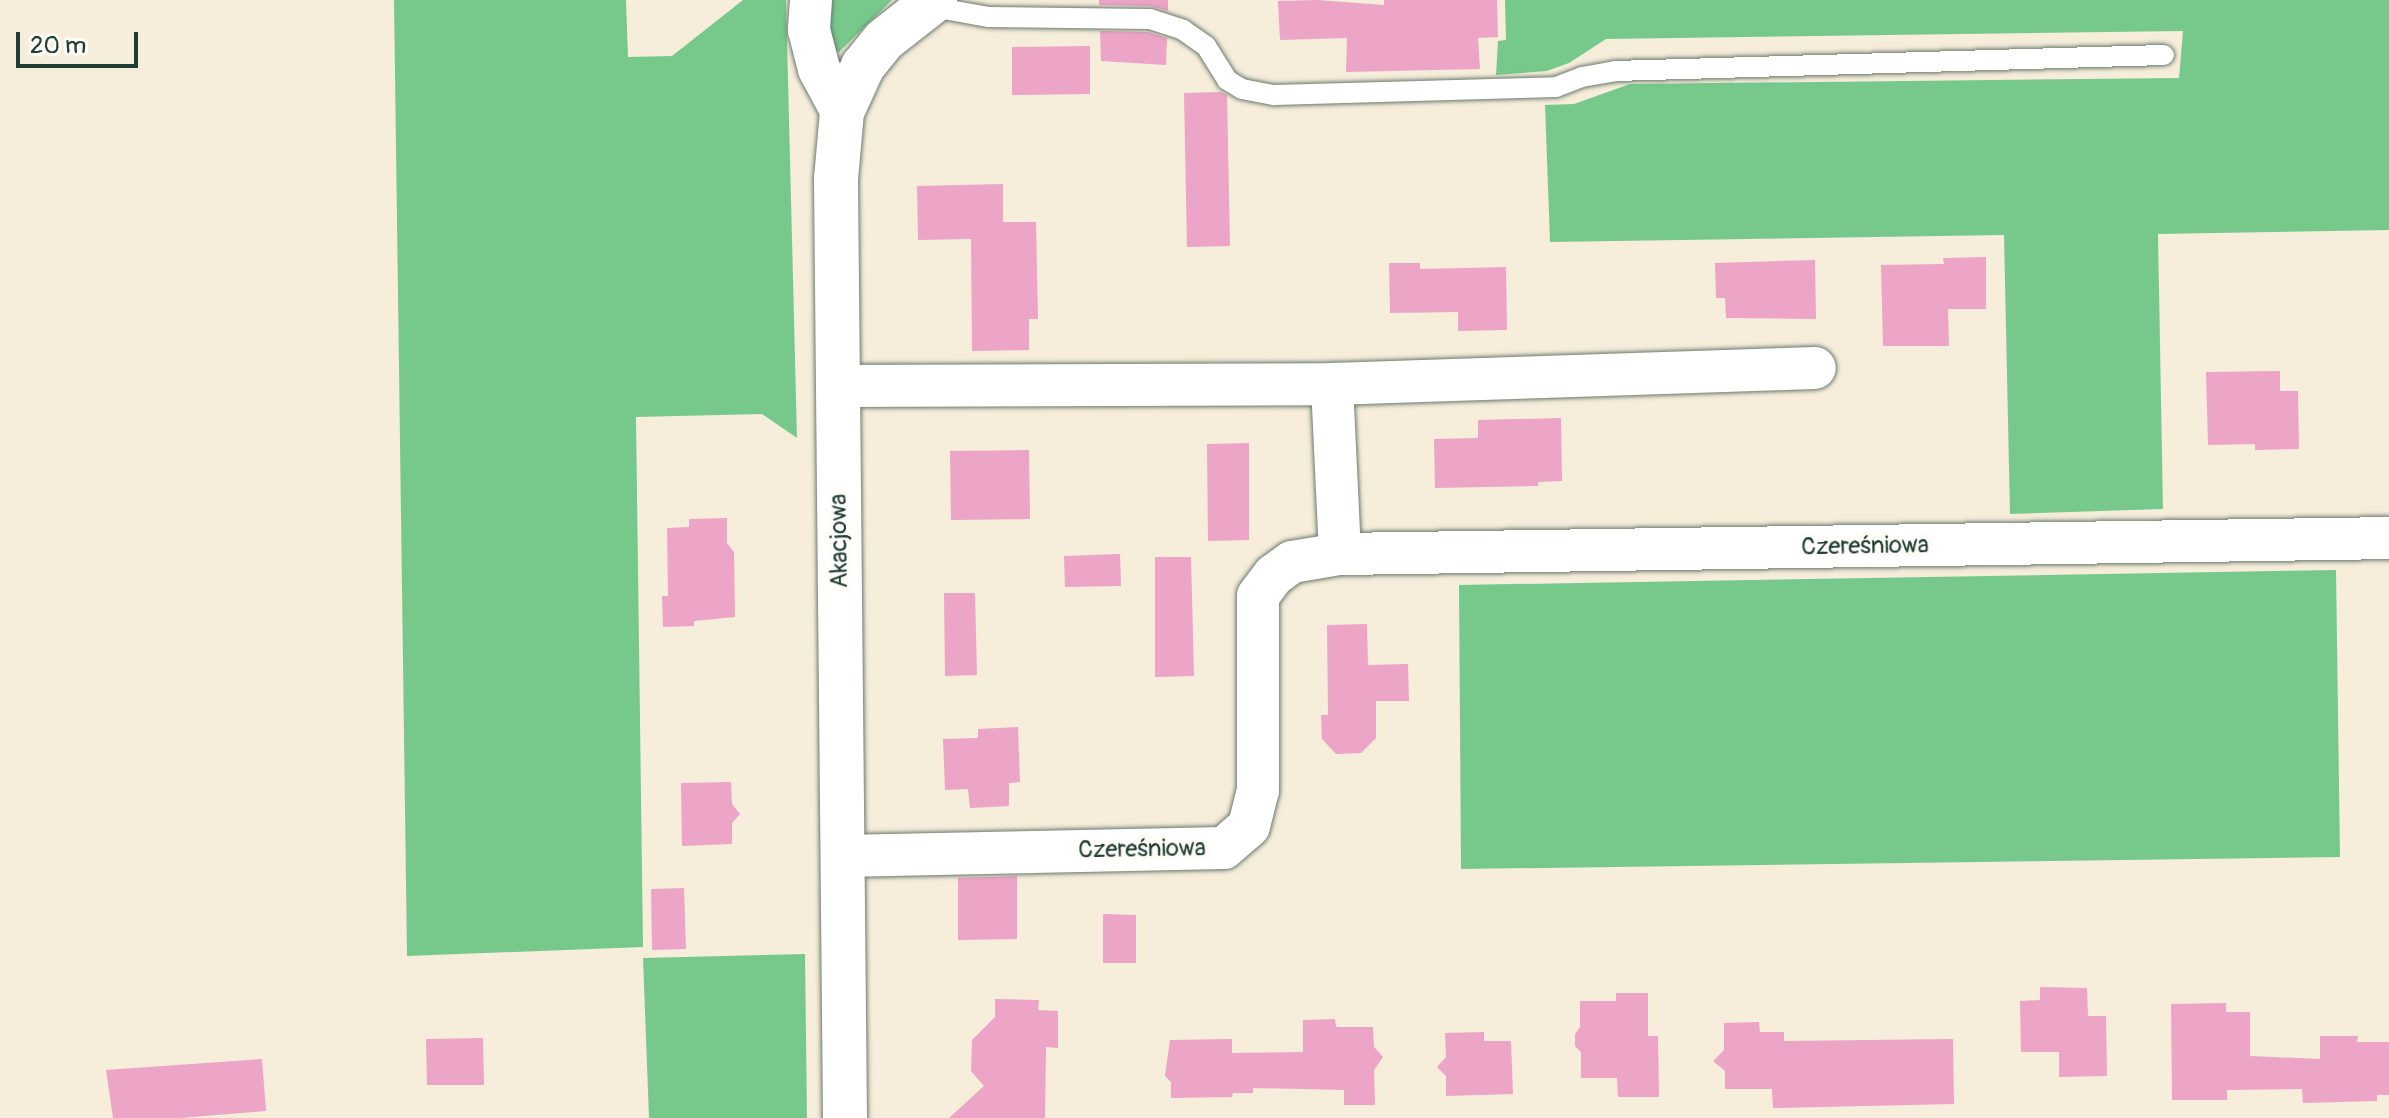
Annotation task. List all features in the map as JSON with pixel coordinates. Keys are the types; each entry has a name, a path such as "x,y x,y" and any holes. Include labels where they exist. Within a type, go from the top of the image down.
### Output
{"street":[{"path":"811,0 809,30 819,69 842,112"},
{"name":"Akacjowa","path":"845,1118 836,179 842,112 863,66 884,40 931,3"},
{"path":"838,386 1332,384 1815,368"},
{"path":"1332,384 1340,554"},
{"name":"Czereśniowa","path":"842,856 1224,848 1249,826 1258,791 1258,596 1274,575 1292,562 1340,554 2389,538"}],"lane":[{"path":"931,3 989,17 1150,19 1183,30 1206,46 1227,80 1242,89 1274,95 1556,87 1582,77 1615,71 2164,55"}],"green space":[{"path":"394,0 626,0 628,57 672,56 743,0 786,0 797,438 762,414 636,417 643,947 407,956"},
{"path":"826,0 892,0 839,52 832,50"},
{"path":"1505,0 2389,0 2389,230 2158,234 2163,509 2010,514 2004,235 1550,242 1545,105 1574,104 1630,84 2179,78 2183,31 1606,39 1569,63 1547,71 1496,75 1498,41 1506,40"},
{"path":"2336,570 2340,857 1461,869 1459,585"},
{"path":"805,954 807,1118 649,1118 643,958"}],"building":[{"path":"1099,0 1168,0 1168,11 1150,6 1099,5"},
{"path":"1317,0 1384,5 1384,0 1497,0 1498,37 1478,38 1480,69 1346,72 1347,38 1280,40 1278,1"},
{"path":"1100,31 1148,32 1167,38 1166,65 1101,61"},
{"path":"1090,46 1090,94 1012,95 1012,47"},
{"path":"1221,92 1227,95 1230,246 1187,247 1184,93"},
{"path":"1003,184 1003,222 1036,222 1038,319 1029,319 1029,350 972,351 971,239 918,240 917,186"},
{"path":"1986,257 1986,309 1948,309 1949,346 1883,346 1881,265 1944,264 1943,258"},
{"path":"1815,260 1816,319 1726,318 1725,298 1716,298 1715,263"},
{"path":"1389,263 1420,263 1420,269 1506,267 1507,330 1458,331 1458,312 1390,313"},
{"path":"2280,371 2280,391 2298,391 2299,449 2255,450 2255,444 2208,445 2206,372"},
{"path":"1561,418 1562,481 1538,482 1538,486 1435,488 1434,439 1478,438 1478,420"},
{"path":"1249,443 1249,540 1208,541 1207,444"},
{"path":"1029,450 1030,519 951,520 950,451"},
{"path":"727,518 727,543 734,552 735,617 694,621 694,626 663,627 662,596 668,596 667,528 689,527 689,519"},
{"path":"1120,554 1121,586 1065,587 1064,556"},
{"path":"1155,557 1191,557 1194,676 1155,677"},
{"path":"944,593 975,593 977,675 945,676"},
{"path":"1367,624 1368,665 1408,664 1409,701 1376,701 1376,738 1361,753 1336,754 1322,739 1321,715 1328,715 1327,625"},
{"path":"1018,727 1020,782 1009,783 1009,806 970,808 968,789 945,790 943,739 978,738 978,729"},
{"path":"731,782 732,804 740,814 732,823 732,844 682,846 681,783"},
{"path":"1017,876 1017,939 958,940 958,878"},
{"path":"684,888 686,949 652,950 651,889"},
{"path":"1103,914 1136,915 1136,963 1103,963"},
{"path":"2040,987 2087,988 2088,1016 2106,1016 2107,1076 2059,1077 2059,1052 2021,1052 2020,1001 2040,1000"},
{"path":"1616,993 1648,993 1648,1036 1658,1036 1659,1097 1618,1097 1617,1078 1581,1078 1581,1052 1575,1046 1575,1034 1580,1027 1580,1001 1616,1001"},
{"path":"995,999 1039,1000 1038,1010 1058,1011 1058,1048 1046,1047 1045,1118 949,1118 984,1086 971,1071 972,1040 995,1017"},
{"path":"2226,1003 2226,1012 2250,1012 2250,1056 2320,1059 2320,1036 2358,1036 2357,1042 2389,1042 2389,1095 2377,1095 2377,1101 2303,1103 2302,1089 2227,1090 2227,1100 2172,1100 2171,1004"},
{"path":"1335,1019 1336,1027 1373,1027 1374,1047 1383,1057 1374,1070 1375,1105 1344,1105 1344,1090 1253,1088 1253,1093 1233,1093 1232,1097 1171,1098 1171,1082 1165,1076 1170,1040 1232,1039 1232,1053 1303,1052 1303,1020"},
{"path":"1759,1022 1760,1032 1784,1032 1784,1041 1953,1039 1954,1104 1773,1108 1772,1089 1725,1089 1725,1071 1713,1061 1724,1050 1724,1023"},
{"path":"1484,1032 1484,1041 1511,1041 1513,1094 1446,1096 1446,1076 1437,1067 1446,1057 1445,1033"},
{"path":"483,1038 484,1085 427,1085 426,1039"},
{"path":"262,1059 266,1111 180,1118 113,1118 106,1070"}]}
